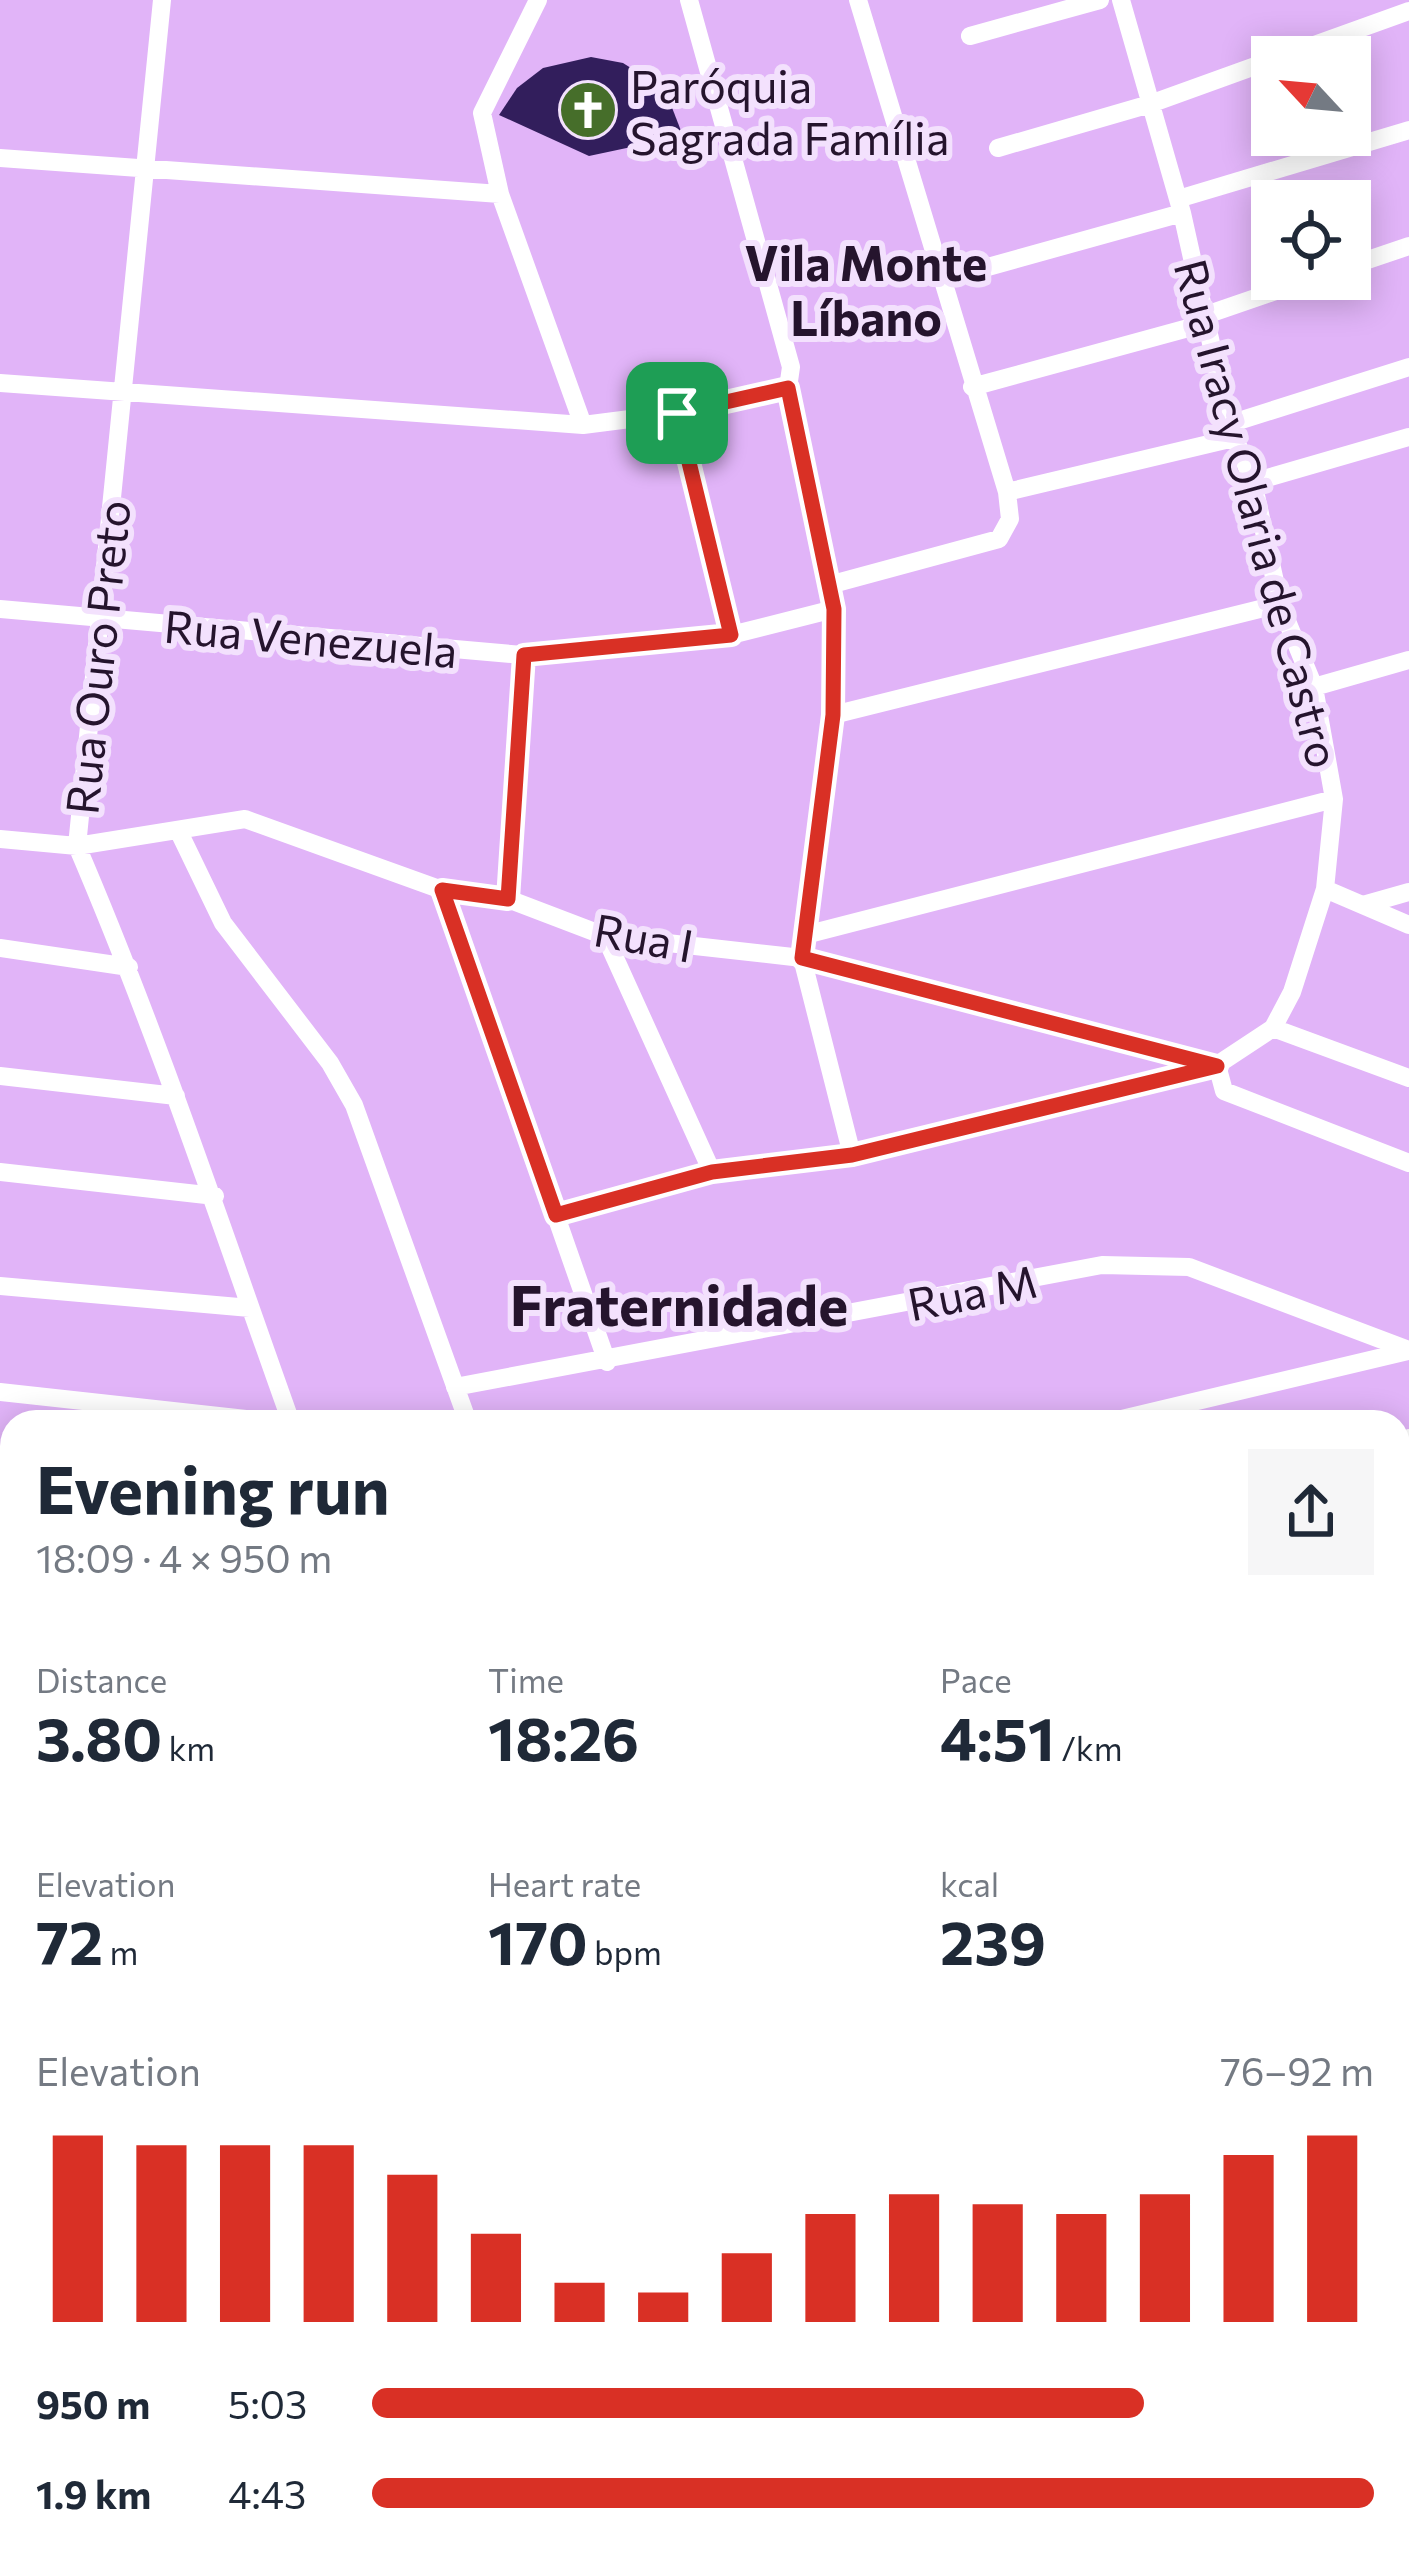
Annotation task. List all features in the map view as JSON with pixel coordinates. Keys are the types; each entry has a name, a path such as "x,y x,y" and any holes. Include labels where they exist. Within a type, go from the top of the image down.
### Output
{"street":[{"name":"Rua Ouro Preto","path":"162,0 77,846 129,967 287,1410"},
{"path":"538,0 482,113 500,194 583,424"},
{"path":"689,0 791,367 788,388 834,609 833,715 809,934 802,958 852,1155"},
{"path":"829,586 999,538 1008,531 1007,492 971,387 858,0"},
{"path":"970,36 1100,0"},
{"name":"Rua Iracy Olaria de Castro","path":"1121,0 1180,206 1231,431 1253,482 1280,604 1314,687 1334,799 1325,889 1292,992 1274,1028"},
{"path":"1339,36 1409,11"},
{"path":"998,148 1150,104 1251,68"},
{"path":"941,280 1409,130"},
{"path":"0,158 500,194"},
{"path":"1371,259 1409,246"},
{"path":"971,387 1203,320 1256,300"},
{"path":"1007,492 1231,431 1409,367"},
{"path":"0,383 583,424 677,413 788,388"},
{"path":"677,413 731,635"},
{"path":"1253,482 1409,437"},
{"path":"833,715 1280,604"},
{"name":"Rua Venezuela","path":"0,609 524,655 731,635 834,609"},
{"path":"508,899 524,655"},
{"path":"1314,687 1409,660"},
{"path":"809,934 1334,799"},
{"name":"Rua I","path":"0,839 77,846 245,819 442,890 508,899 605,936 802,958 1217,1066"},
{"path":"179,832 223,923 330,1063 354,1105 464,1410"},
{"path":"1325,889 1409,925"},
{"path":"442,890 607,1362"},
{"path":"1363,905 1409,892"},
{"path":"605,936 712,1172"},
{"path":"0,948 129,967"},
{"path":"556,1215 712,1172 852,1155 1217,1066 1274,1028 1409,1078"},
{"path":"1217,1066 1224,1091 1409,1163"},
{"path":"0,1076 176,1096"},
{"path":"0,1172 214,1196"},
{"name":"Rua M","path":"455,1387 1102,1265 1189,1268 1409,1351"},
{"path":"0,1286 250,1308"},
{"path":"1160,1410 1409,1351"},
{"path":"0,1393 161,1410"}],"building":[{"name":"Paróquia Sagrada Família","path":"591,57 623,63 650,80 671,105 683,136 589,156 499,115 517,88 543,68"}],"place":[{"name":"Paróquia Sagrada Família","path":"588,110"}],"district":[{"name":"Vila Monte Líbano","path":"866,288"},
{"name":"Fraternidade","path":"679,1303"}],"route":[{"path":"788,388 834,609 833,715 809,934 802,958 1217,1066 852,1155 712,1172 556,1215 442,890 508,899 524,655 731,635 677,413 788,388"}]}
